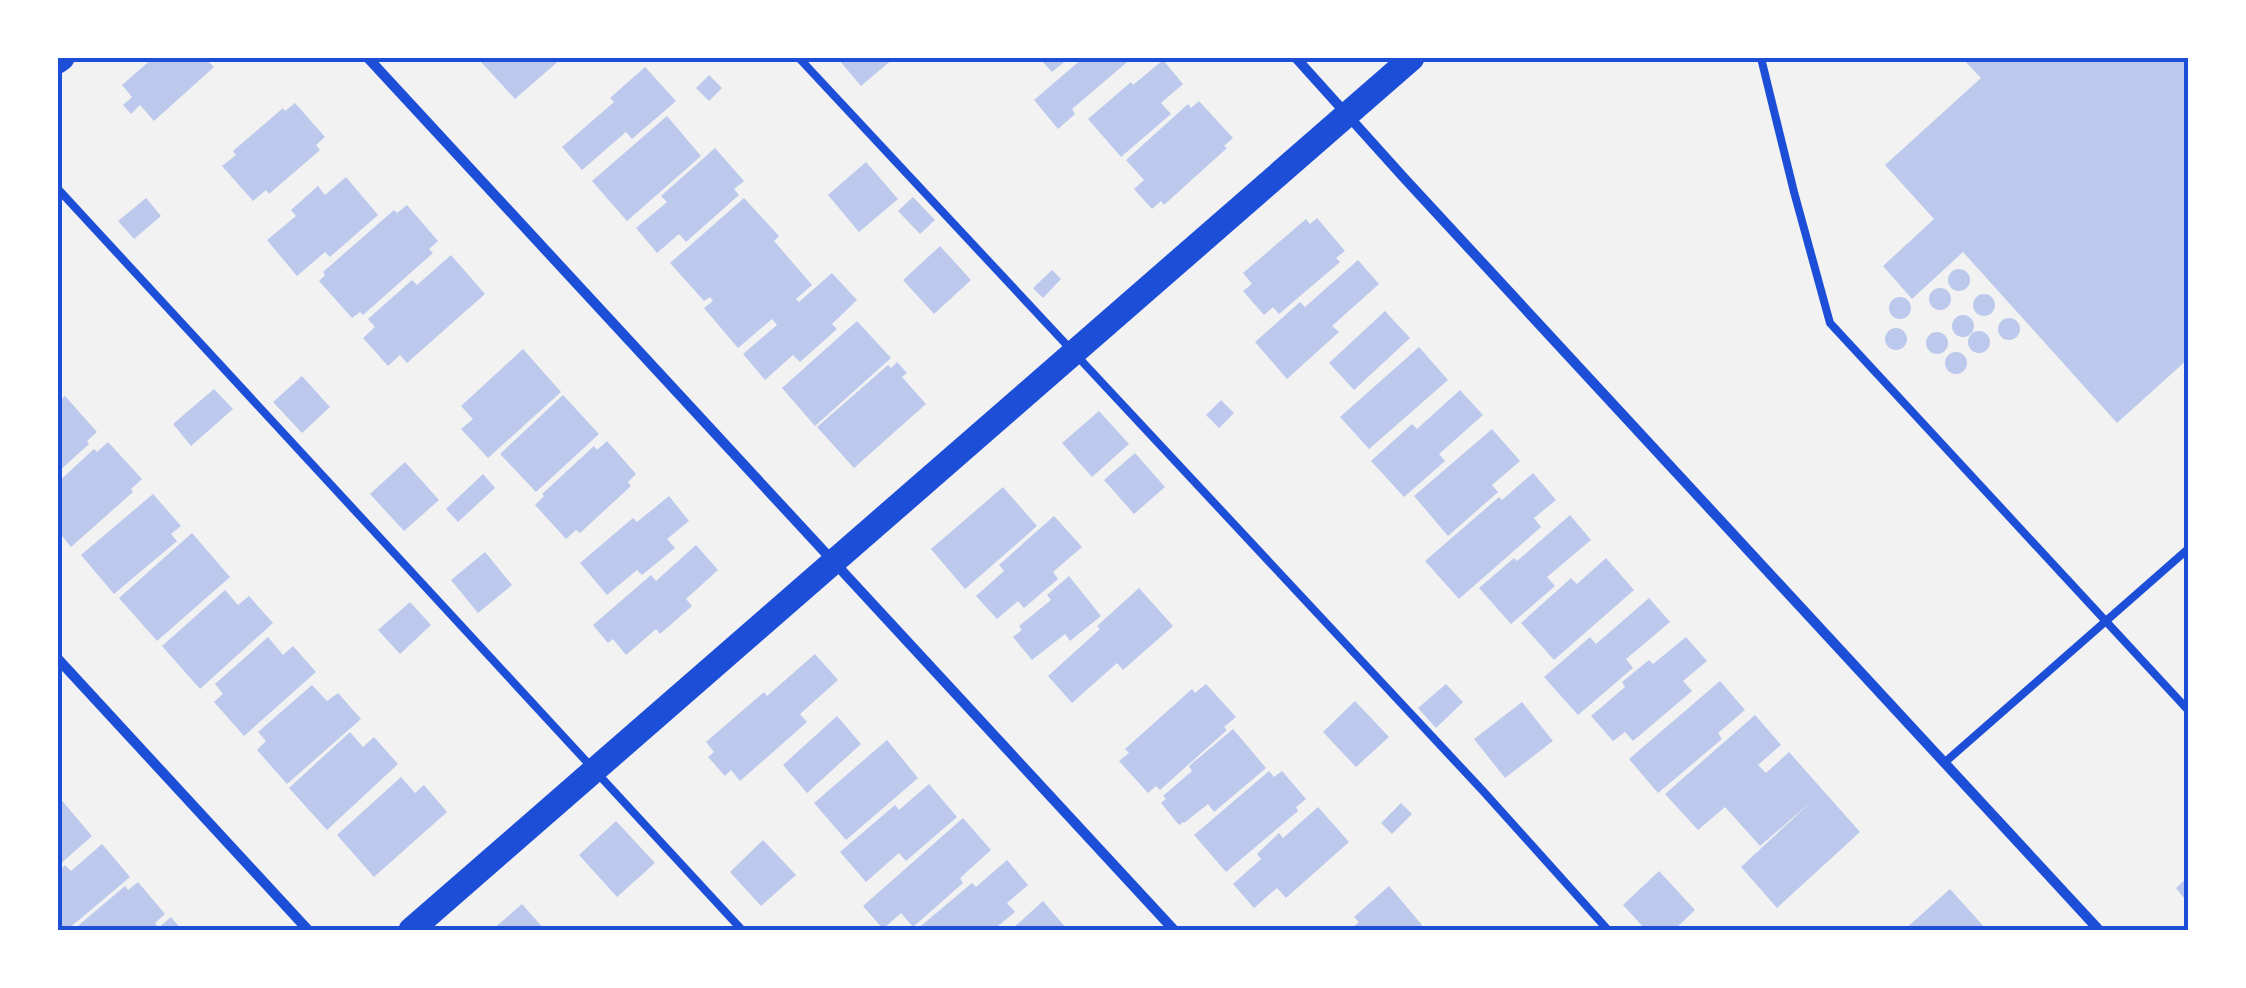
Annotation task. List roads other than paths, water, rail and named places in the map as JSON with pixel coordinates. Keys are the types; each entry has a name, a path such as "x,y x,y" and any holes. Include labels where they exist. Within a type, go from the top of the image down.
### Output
{"main road":[{"path":"411,930 1412,58"}],"street":[{"path":"368,58 1174,930"},
{"path":"1296,58 2098,930"},
{"path":"58,659 308,930"}],"lane":[{"path":"799,58 1608,930"},
{"path":"1760,58 1830,323 2188,710"},
{"path":"58,189 742,930"},
{"path":"1944,763 2188,549"}]}
